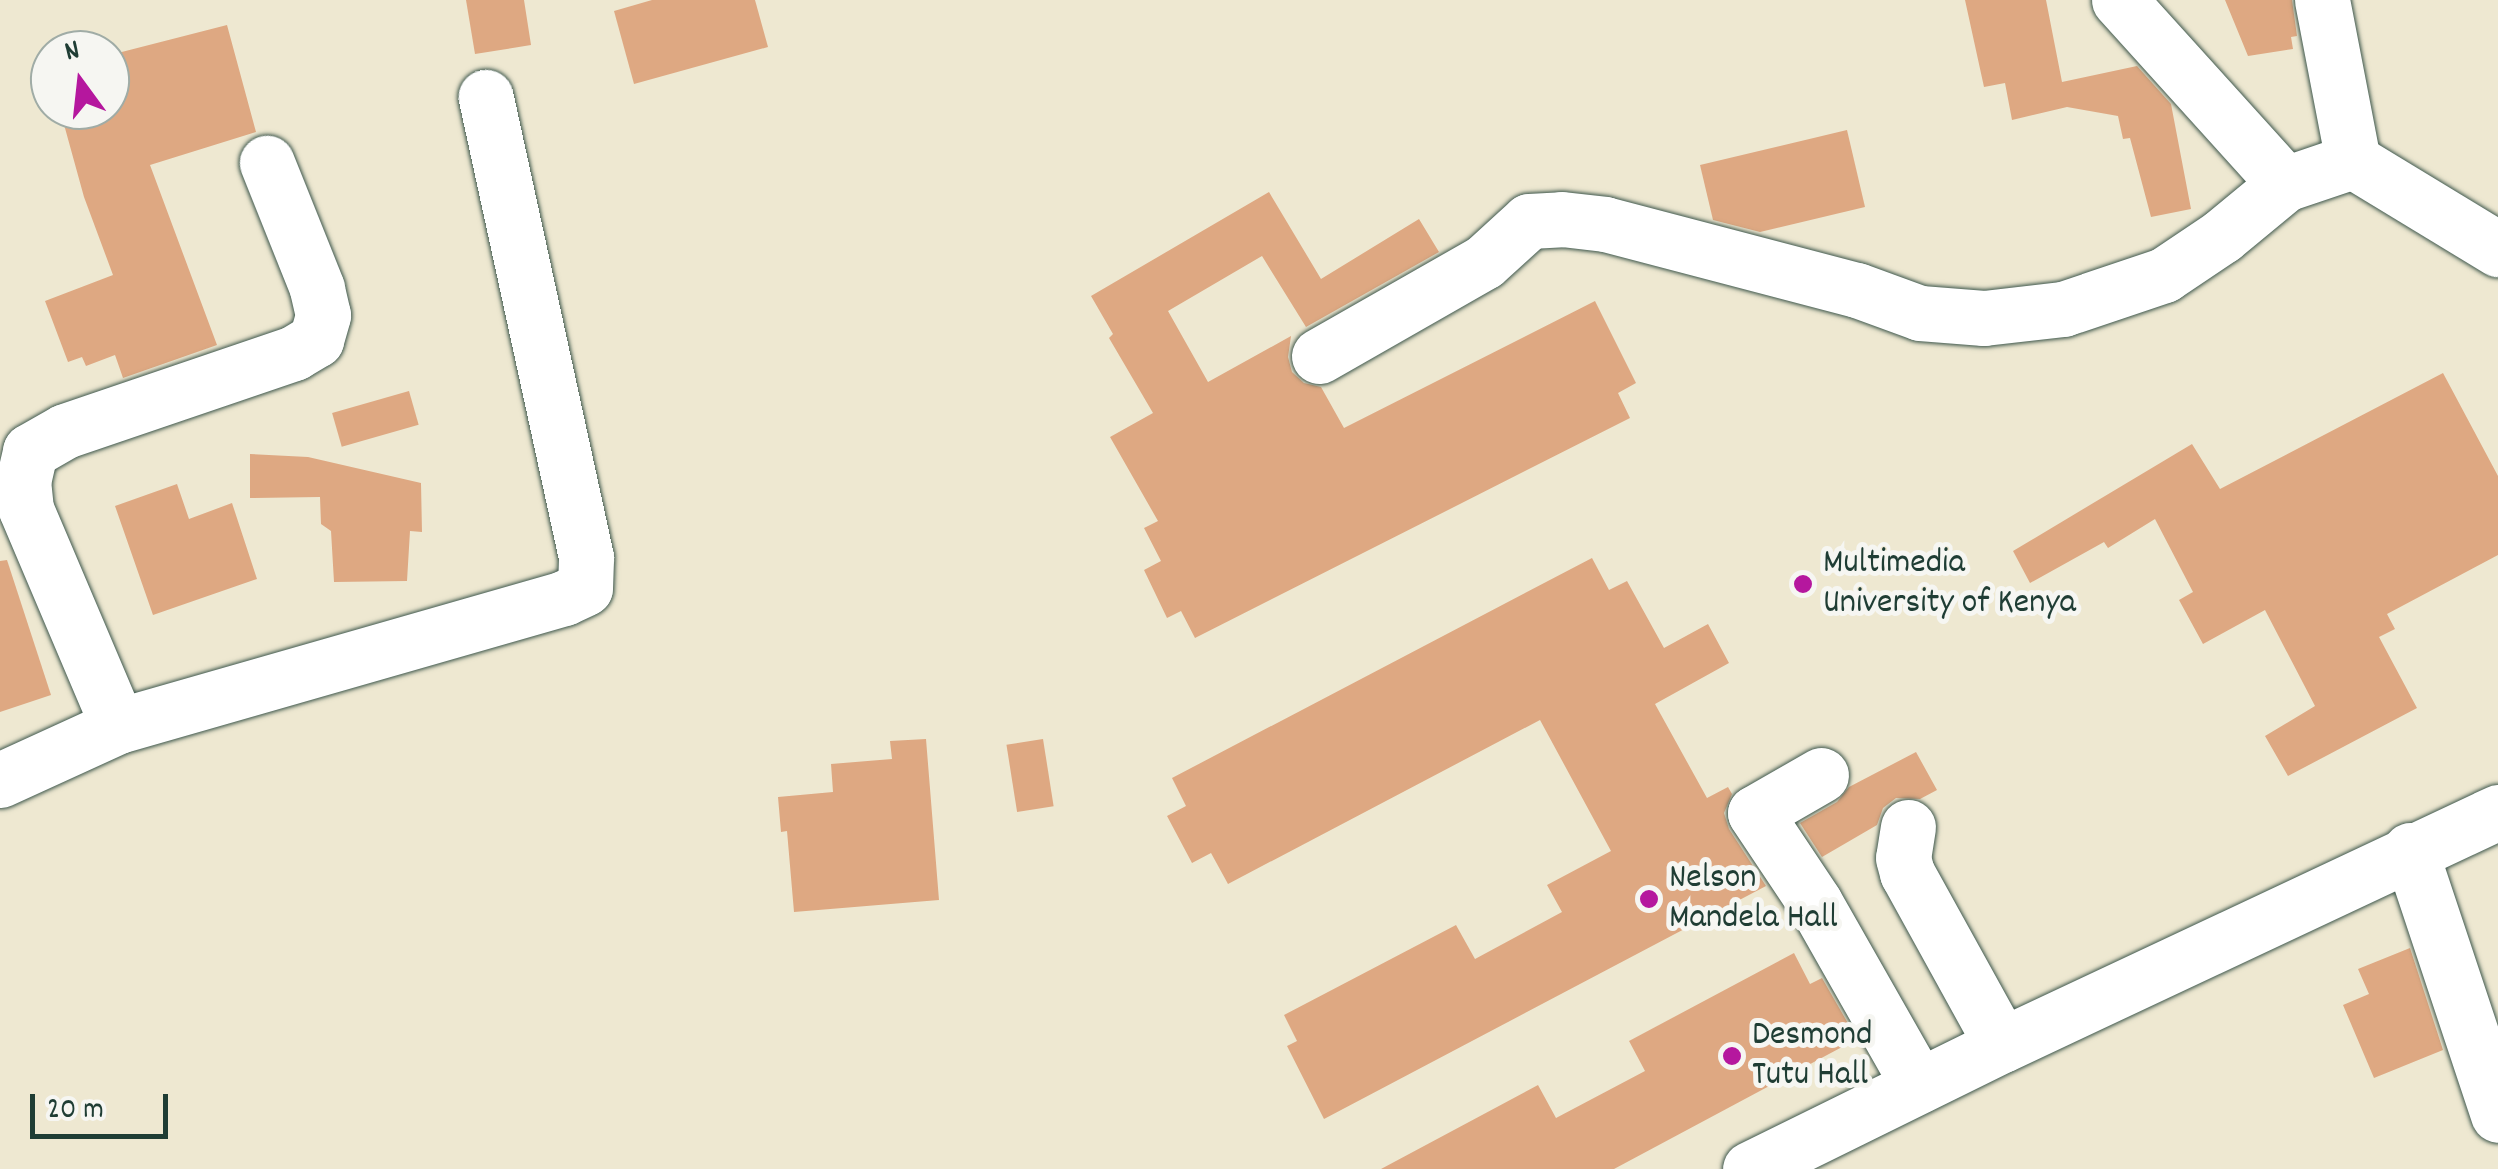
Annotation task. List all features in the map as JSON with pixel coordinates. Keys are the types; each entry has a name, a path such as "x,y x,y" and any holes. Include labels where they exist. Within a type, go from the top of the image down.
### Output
{"street":[{"path":"2119,0 2285,184"},
{"path":"2322,0 2353,161 2497,247"},
{"path":"0,780 118,726 564,598 585,588 586,557 486,96"},
{"path":"1320,356 1484,262 1528,222 1562,219 1605,224 1857,290 1920,312 1984,318 2064,309 2164,275 2222,236 2285,184 2353,161"},
{"path":"118,726 26,510 22,482 30,451 65,431 294,353 316,340 323,315 317,288 267,163"},
{"path":"1821,774 1754,813 1815,903 1919,1086"},
{"path":"1750,1169 2002,1044 2498,812"},
{"path":"1908,827 1903,858 1906,873 2002,1044"},
{"path":"2410,850 2498,1115"}],"building":[{"path":"466,0 524,0 531,45 475,54"},
{"path":"652,0 755,0 768,47 634,84 614,11"},
{"path":"1965,0 2046,0 2062,82 2137,66 2171,104 2191,209 2151,217 2130,138 2123,139 2118,116 2067,107 2012,120 2005,83 1984,87"},
{"path":"2225,0 2292,0 2297,36 2291,37 2293,49 2248,56"},
{"path":"227,25 256,132 150,165 217,345 123,378 115,355 86,366 82,357 68,362 45,301 113,275 84,197 66,130 130,130 130,50"},
{"path":"1847,130 1865,207 1760,232 1713,220 1700,165"},
{"path":"1269,192 1321,279 1419,219 1439,252 1306,327 1262,256 1168,311 1208,382 1291,336 1288,357 1292,372 1304,383 1321,387 1344,428 1595,301 1636,383 1618,393 1630,418 1195,638 1181,611 1167,618 1144,570 1161,561 1144,528 1158,521 1110,437 1153,413 1109,338 1113,334 1091,296"},
{"path":"2443,373 2498,476 2498,555 2387,614 2395,629 2379,637 2417,708 2288,776 2265,736 2315,706 2265,610 2203,644 2179,600 2193,592 2155,519 2108,548 2104,542 2030,583 2013,551 2192,444 2220,489"},
{"path":"409,391 419,425 342,447 332,413"},
{"path":"250,454 308,457 421,483 422,532 410,531 407,581 334,582 331,531 321,524 320,497 250,498"},
{"path":"177,484 189,519 232,503 257,579 153,615 115,506"},
{"path":"1592,558 1609,590 1627,581 1664,648 1708,624 1729,663 1655,704 1707,798 1728,787 1732,794 1724,813 1729,829 1766,886 1324,1119 1287,1046 1297,1041 1284,1015 1456,925 1475,959 1562,912 1547,885 1611,851 1540,720 1228,884 1211,853 1192,863 1167,816 1186,806 1172,778"},
{"path":"7,560 51,695 0,712 0,561"},
{"path":"926,739 939,900 794,912 787,831 781,832 778,797 833,792 831,764 892,759 890,741"},
{"path":"1043,739 1054,806 1017,812 1006,745"},
{"path":"1916,752 1937,790 1920,799 1896,798 1883,808 1877,825 1822,857 1800,823 1837,802 1849,787"},
{"path":"2410,948 2443,1050 2374,1078 2343,1005 2369,994 2358,969"},
{"name":"Desmond Tutu Hall","path":"1794,953 1810,984 1822,978 1857,1039 1614,1169 1381,1169 1538,1085 1556,1118 1645,1071 1629,1041"}],"place":[{"name":"Multimedia University of Kenya","path":"1803,584"},
{"name":"Nelson Mandela Hall","path":"1649,899"},
{"name":"Desmond Tutu Hall","path":"1732,1056"}]}
